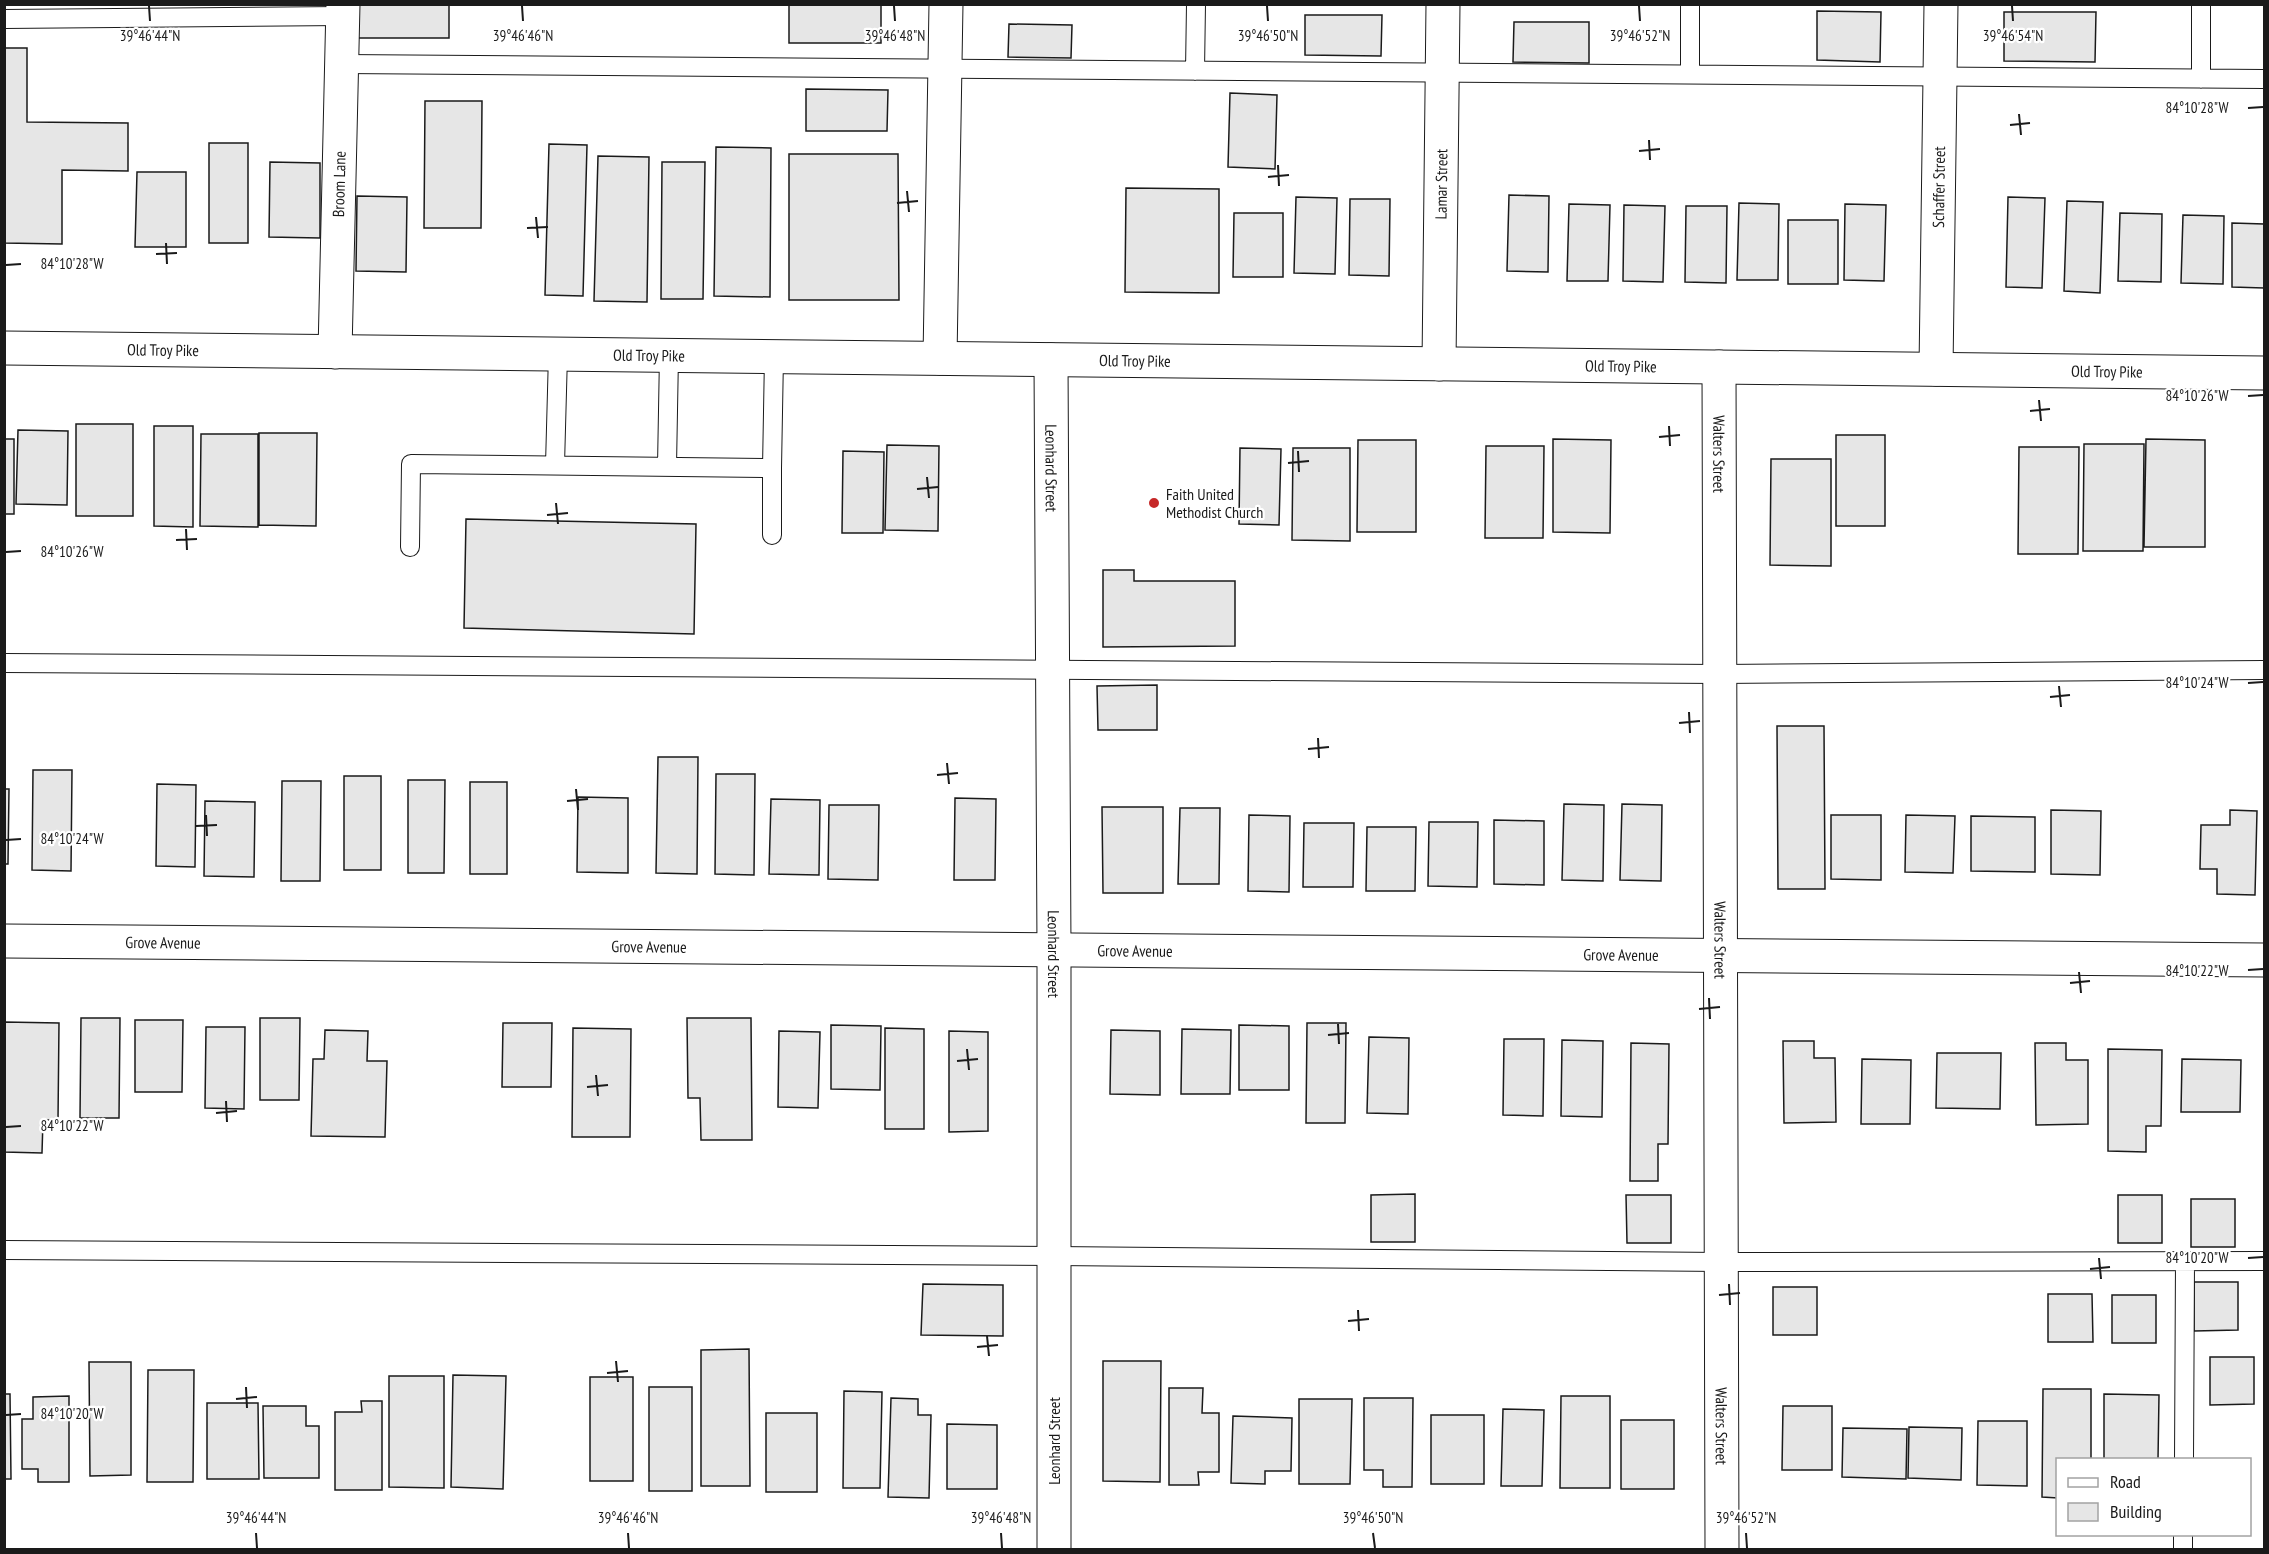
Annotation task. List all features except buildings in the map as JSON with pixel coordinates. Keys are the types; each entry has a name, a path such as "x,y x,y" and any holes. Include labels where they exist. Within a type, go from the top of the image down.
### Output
{"street":[{"path":"940,358 946,4"},
{"name":"Lamar Street","path":"1439,364 1443,4"},
{"name":"Schaffer Street","path":"1936,369 1941,4"},
{"name":"Broom Lane","path":"335,352 343,10"},
{"name":"Old Troy Pike","path":"4,348 2265,373"},
{"name":"Leonhard Street","path":"1051,360 1054,950 1053,1550"},
{"name":"Walters Street","path":"1719,367 1722,1550"},
{"name":"Grove Avenue","path":"4,941 2265,960"}],"lane":[{"path":"1195,71 1196,4"},
{"path":"1690,4 1690,74"},
{"path":"2201,4 2201,79"},
{"name":"Broom Lane","path":"4,19 343,10"},
{"path":"342,64 2265,79"},
{"path":"555,465 558,354"},
{"path":"668,466 669,355"},
{"path":"772,535 774,356"},
{"path":"410,547 411,465 772,468"},
{"path":"4,663 1720,674 2265,670"},
{"path":"4,1250 1722,1262 2265,1261"},
{"path":"2184,1458 2185,1261"}],"place":[{"name":"Faith United Methodist Church","path":"1154,503"}]}
